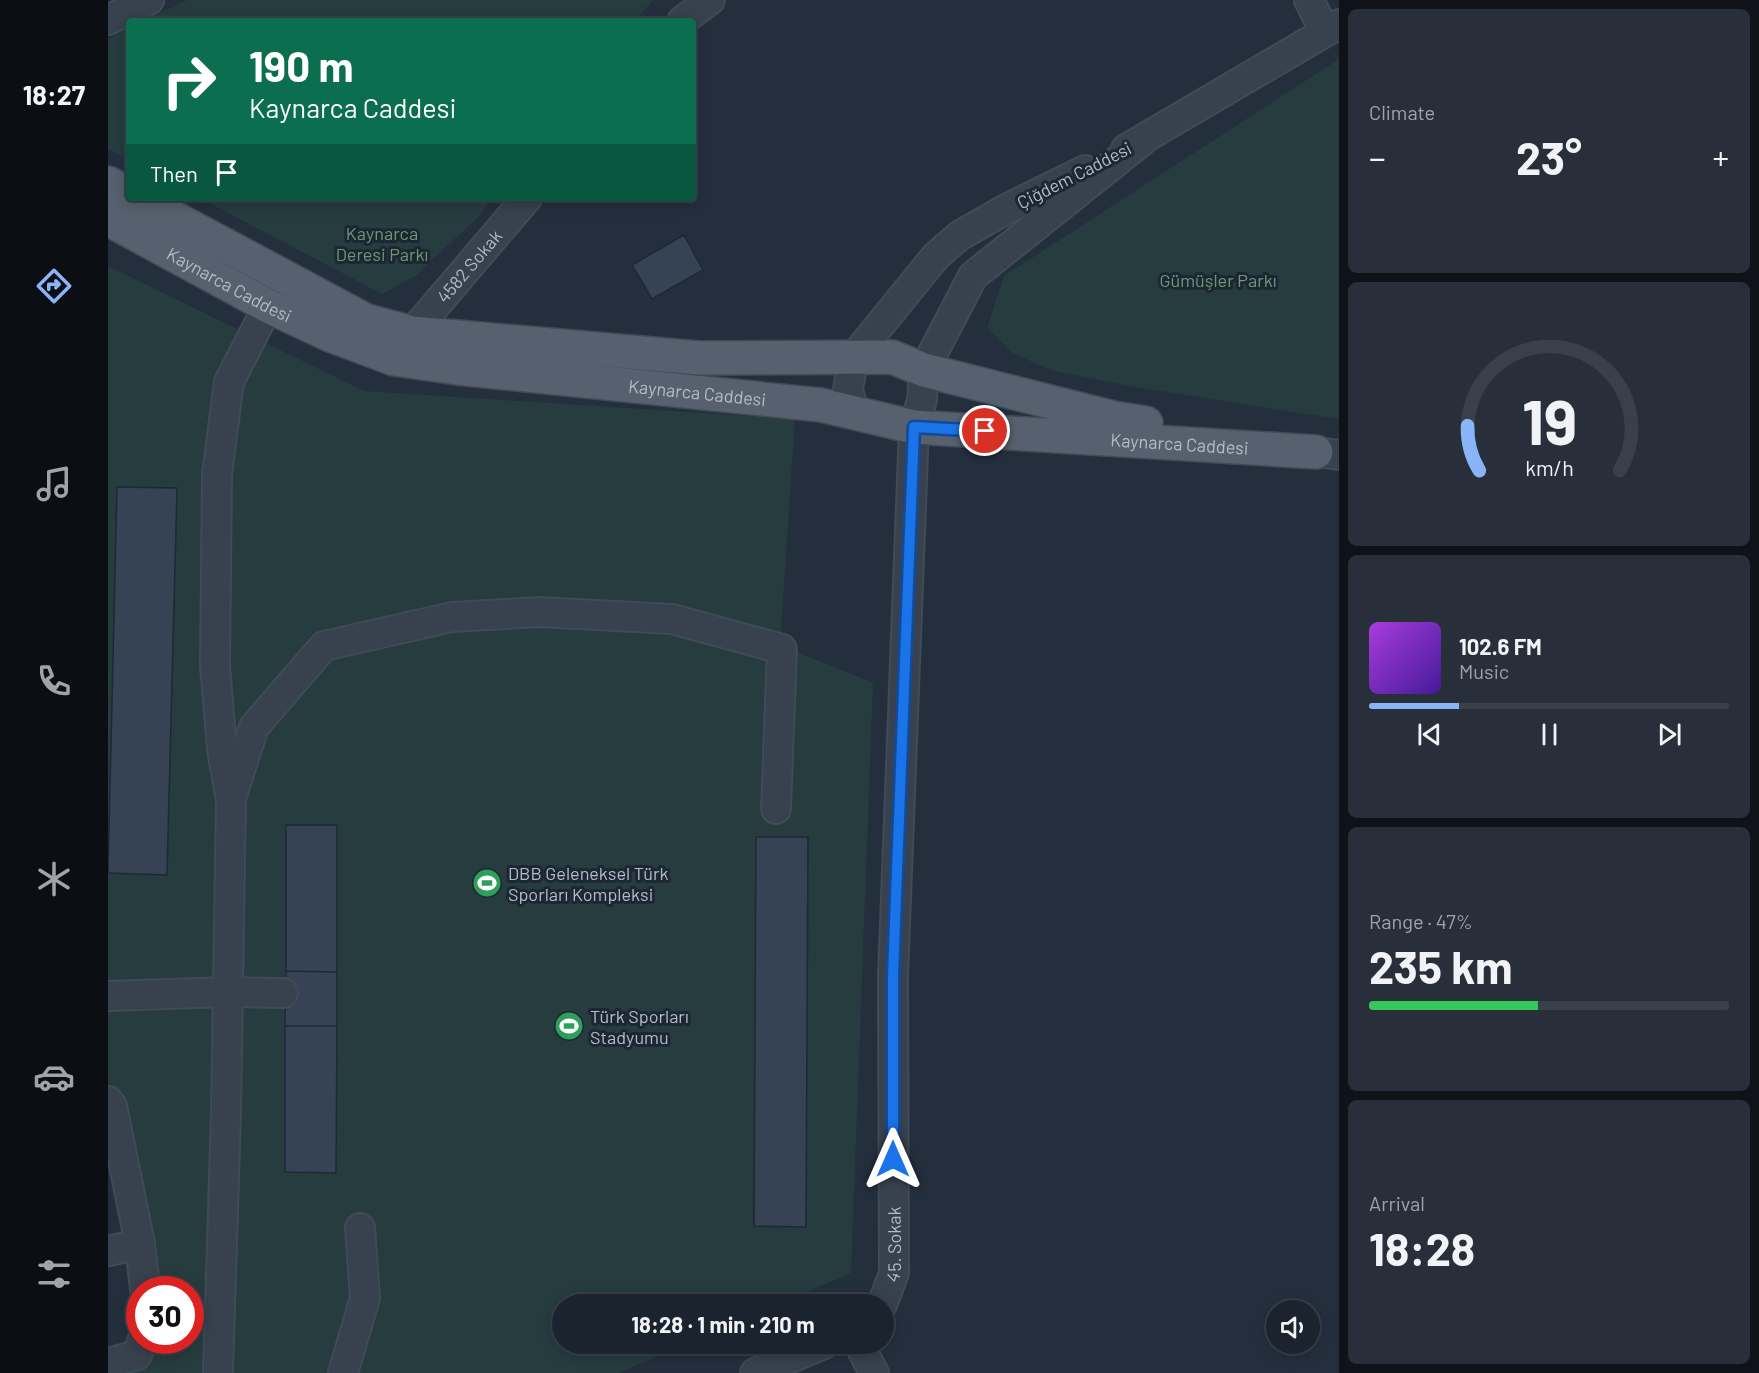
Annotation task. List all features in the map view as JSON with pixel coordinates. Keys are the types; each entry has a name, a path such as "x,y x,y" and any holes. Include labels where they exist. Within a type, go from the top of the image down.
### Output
{"main road":[{"path":"108,183 126,192"},
{"name":"Kaynarca Caddesi","path":"143,201 367,321 412,333 699,358 892,357 924,370 1114,418 1328,453"},
{"name":"Kaynarca Caddesi","path":"108,219 268,306 330,335 394,359 457,368 821,405 914,427 1328,453"}],"street":[{"path":"108,20 149,0"},
{"path":"686,18 710,0"},
{"path":"1142,141 1332,28 1309,0"},
{"name":"Çiğdem Caddesi","path":"853,358 936,256 959,236 1008,208 1142,141"},
{"name":"Çiğdem Caddesi","path":"914,427 922,400 924,370 973,276 1142,141"},
{"name":"4582 Sokak","path":"412,333 524,201"},
{"path":"218,1373 226,1112 231,800 222,750 216,666 217,474 229,382 268,306"},
{"path":"853,358 848,390 854,413"},
{"name":"45. Sokak","path":"886,1294 894,1273 893,976 914,427"},
{"path":"231,800 254,727 324,646 452,617 539,612 672,619 782,649 776,809"},
{"path":"108,996 227,992 283,993"},
{"path":"108,1101 112,1106 140,1244 143,1276"},
{"path":"343,1373 365,1298 360,1228"},
{"path":"108,1251 140,1244"},
{"path":"108,1363 138,1354"},
{"path":"755,1373 800,1354"},
{"path":"864,1354 874,1373"}],"green space":[{"path":"187,0 653,0 638,18 150,18"},
{"path":"126,30 126,158 108,149 108,39"},
{"name":"Gümüşler Parkı","path":"1339,59 1339,419 1129,386 1051,370 1014,354 987,328 1004,276"},
{"name":"Kaynarca Deresi Parkı","path":"206,201 491,201 477,218 415,276 382,294"},
{"name":"DBB Geleneksel Türk Sporları Kompleksi","path":"108,266 364,391 795,419 780,645 873,683 851,1273 802,1294 552,1294 552,1354 662,1354 618,1373 128,1373 136,1354 204,1354 204,1276 152,1276 122,1106 108,1084"}],"building":[{"path":"684,235 703,270 652,299 632,265"},
{"path":"117,487 177,488 167,875 108,873"},
{"path":"286,825 337,825 337,972 286,971"},
{"path":"756,837 808,837 806,1227 754,1226"},
{"path":"286,971 337,972 337,1026 285,1026"},
{"path":"285,1026 337,1026 336,1173 285,1172"}],"place":[{"name":"DBB Geleneksel Türk Sporları Kompleksi","path":"487,883"},
{"name":"Türk Sporları Stadyumu","path":"569,1026"}],"route":[{"path":"893,1159 893,976 914,427 985,431"}]}
